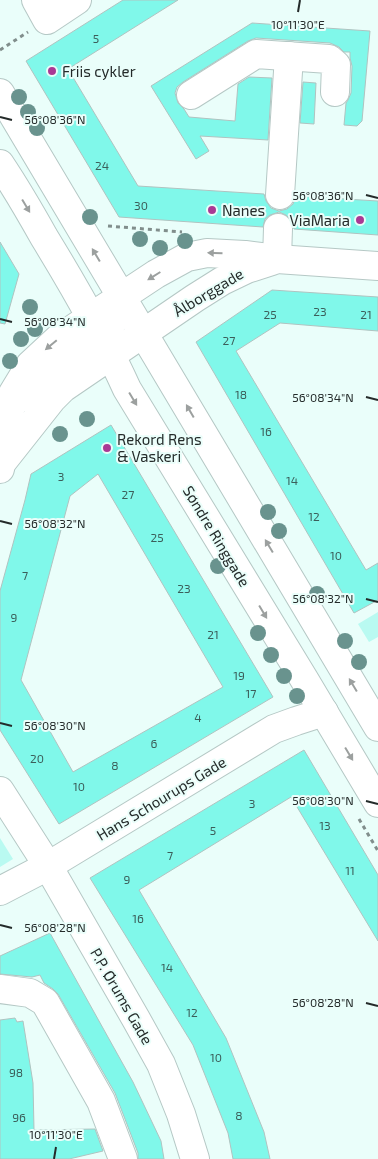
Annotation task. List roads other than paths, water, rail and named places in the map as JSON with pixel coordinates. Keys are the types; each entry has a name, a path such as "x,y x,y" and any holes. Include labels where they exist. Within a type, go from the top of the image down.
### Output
{"street":[{"path":"41,10 77,0"},
{"path":"191,95 256,54 329,59 336,66 334,92"},
{"path":"280,194 288,56"},
{"path":"0,93 378,727"},
{"name":"Søndre Ringgade","path":"0,164 62,266 101,335 127,389 378,803"},
{"path":"277,259 278,228"},
{"name":"Ålborggade","path":"101,335 121,297 156,274 187,257 206,253 378,266"},
{"name":"Ålborggade","path":"101,335 143,333 222,281 247,269 277,259"},
{"path":"1,465 13,393 30,365 58,339 101,335"},
{"path":"1,465 52,399 64,388 101,335"},
{"name":"Hans Schourups Gade","path":"0,890 48,866 274,730 324,712"},
{"name":"P.P. Ørums Gade","path":"0,791 48,866 161,1064 181,1114 195,1159"},
{"path":"0,989 30,993 45,1002 101,1100 123,1159"}],"place":[{"name":"Friis cykler","path":"52,71"},
{"name":"Nanes","path":"212,210"},
{"name":"ViaMaria","path":"360,220"},
{"name":"Rekord Rens & Vaskeri","path":"107,448"}]}
